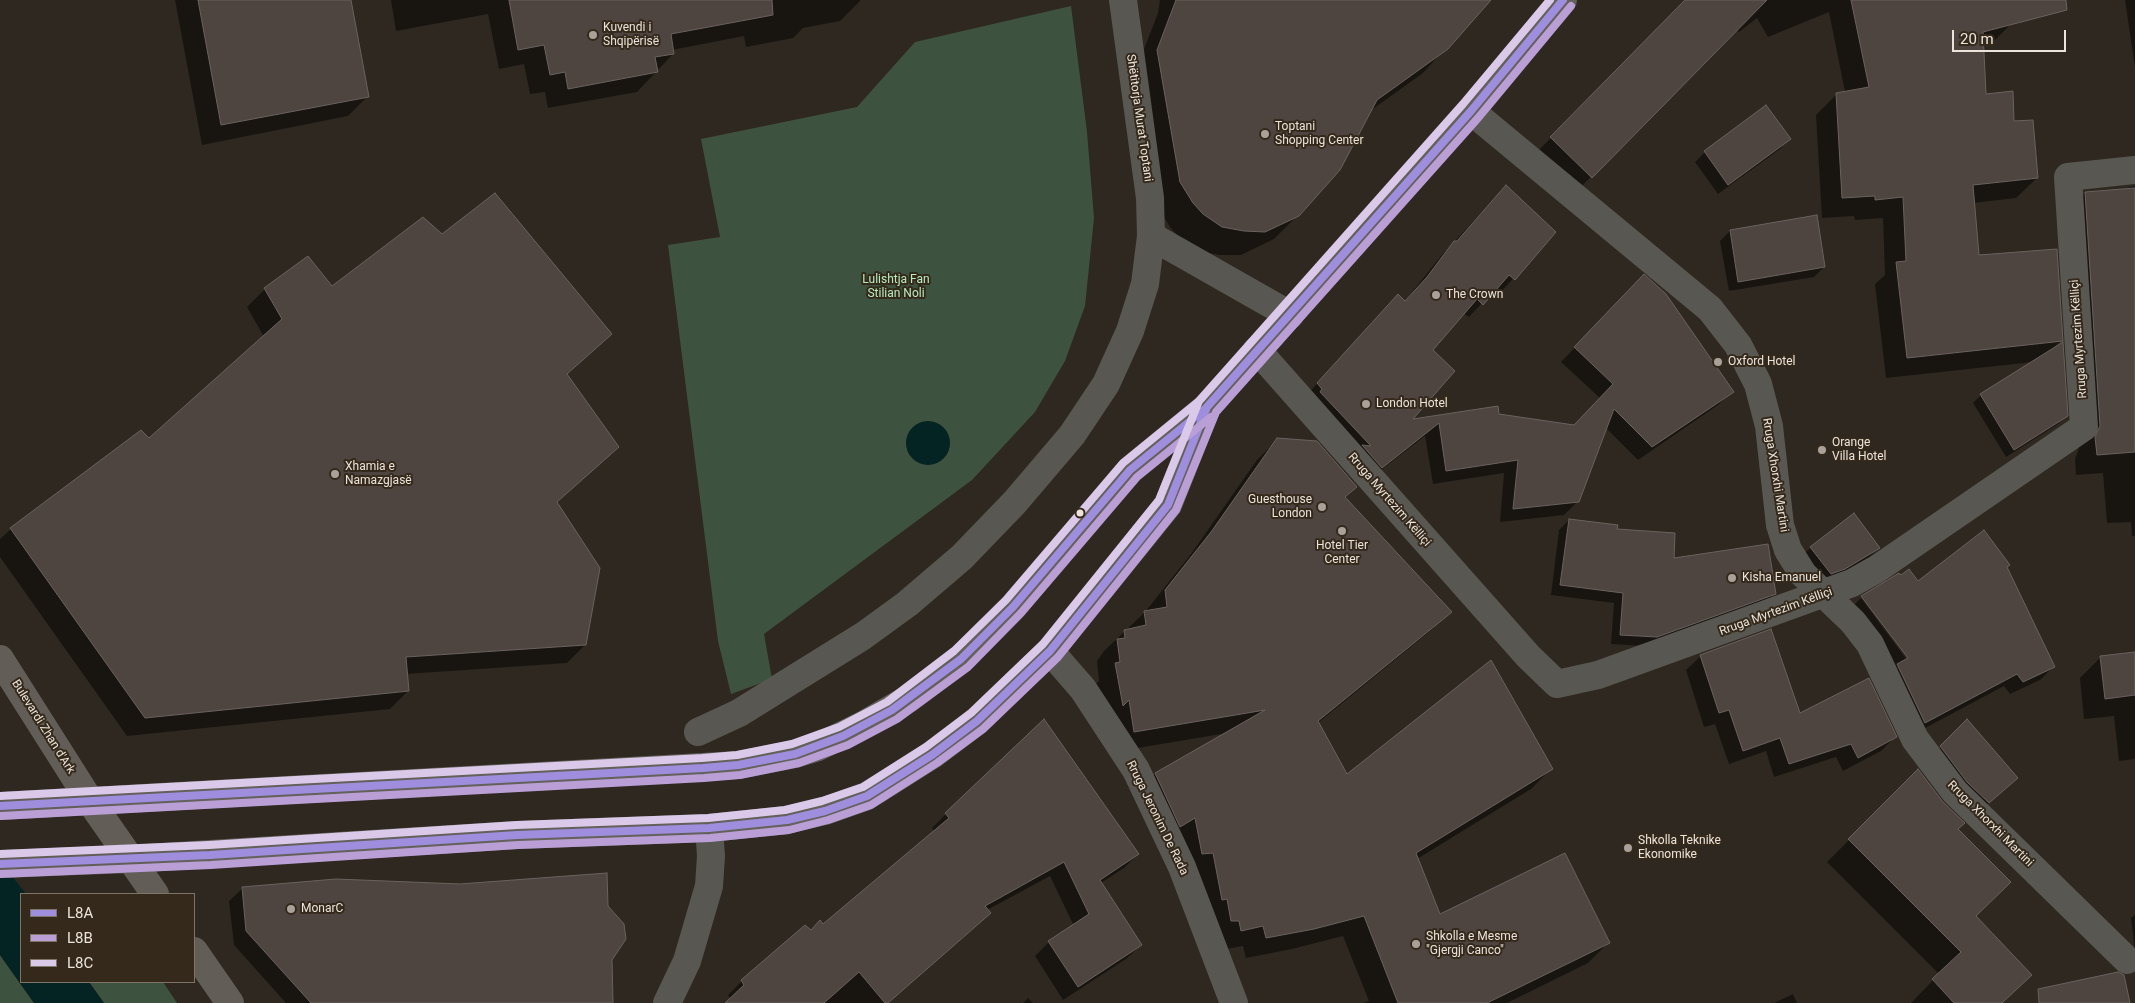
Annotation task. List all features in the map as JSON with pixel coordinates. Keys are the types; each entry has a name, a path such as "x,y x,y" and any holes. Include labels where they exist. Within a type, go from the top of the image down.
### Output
{"main road":[{"path":"12,806 703,768 769,760 818,747 843,736 892,710 961,659 1013,607 1130,470 1207,407 1471,111 1563,0"},
{"path":"0,864 130,859 517,836 709,828 787,820 825,811 867,796 932,755 964,731 996,704 1050,651 1168,506 1207,407"},
{"name":"Bulevardi Zhan d'Ark","path":"0,659 90,801 153,893"},
{"path":"195,952 230,1003"}],"street":[{"name":"Shëtitorja Murat Toptani","path":"698,732 739,713 863,636 907,604 962,557 1015,502 1072,435 1106,384 1130,331 1144,284 1151,236 1150,198 1123,0"},
{"name":"Rruga Xhorxhi Martini","path":"1471,111 1710,309 1738,345 1758,384 1769,426 1780,525 1788,550 1803,574 1853,622 1870,644 1915,740 1955,792 2127,960"},
{"name":"Rruga Myrtezim Këlliçi","path":"1257,350 1528,656 1557,684 1598,675 1852,583 1877,569 2084,427 2068,177 2135,170"},
{"path":"1151,236 1290,315"},
{"name":"Rruga Jeronim De Rada","path":"1050,651 1083,688 1136,770 1182,867 1234,1003"},
{"path":"667,1003 687,962 709,886 711,856 709,828"}],"green space":[{"name":"Lulishtja Fan Stilian Noli","path":"1071,6 1087,132 1094,218 1085,306 1065,361 1035,412 972,480 764,634 772,679 731,694 718,641 668,245 720,237 701,139 857,107 915,42"},
{"path":"0,955 34,1003 0,1003"},
{"path":"90,983 164,983 177,1003 104,1003"}],"water":[{"path":"928,421 940,425 946,431 950,443 946,455 940,461 928,465 916,461 910,455 906,443 910,431 916,425"},
{"path":"0,861 25,893 20,893 20,983 90,983 104,1003 34,1003 0,955"}],"building":[{"path":"198,0 351,0 369,97 221,125"},
{"name":"Kuvendi i Shqipërisë","path":"509,0 772,0 773,15 671,34 674,54 655,57 658,72 568,89 565,72 550,75 544,45 518,50"},
{"name":"Toptani Shopping Center","path":"1176,0 1491,0 1448,49 1377,100 1340,170 1299,216 1265,232 1222,227 1203,214 1193,203 1180,182 1157,50"},
{"path":"1685,0 1767,0 1592,178 1550,137"},
{"path":"1851,0 2066,0 2067,10 1983,32 1986,94 2013,91 2014,121 2033,120 2038,178 1973,185 1979,255 2057,249 2063,341 1907,358 1896,262 1906,261 1903,197 1875,200 1875,196 1842,198 1836,93 1869,87"},
{"path":"1766,105 1791,139 1728,185 1704,151"},
{"path":"1506,185 1556,232 1515,280 1509,275 1483,305 1477,299 1433,350 1455,371 1413,419 1498,406 1499,414 1574,425 1613,384 1574,347 1644,274 1666,294 1734,392 1652,447 1614,409 1579,502 1513,509 1518,460 1446,471 1439,423 1382,468 1362,445 1371,446 1320,392 1322,389 1317,383 1398,294 1405,301 1427,277 1454,241 1457,241"},
{"path":"2135,188 2135,452 2097,455 2095,437 2100,426 2085,192"},
{"name":"Xhamia e Namazgjasë","path":"495,193 612,334 567,374 619,447 557,502 600,568 586,645 406,657 409,691 145,718 10,528 141,430 149,438 282,319 264,288 308,256 332,286 423,217 442,234"},
{"path":"1817,215 1825,267 1738,282 1730,230"},
{"path":"2063,342 2068,416 2014,450 1980,394"},
{"path":"1277,438 1317,441 1357,487 1345,497 1452,612 1318,721 1347,774 1491,660 1553,769 1416,853 1440,914 1565,853 1610,943 1487,1003 1398,1003 1364,916 1314,929 1266,938 1263,926 1241,931 1239,921 1231,921 1227,899 1222,900 1213,853 1202,854 1195,818 1180,827 1155,773 1265,710 1134,732 1129,700 1123,706 1115,663 1120,662 1117,639 1125,638 1124,630 1146,625 1144,611 1167,607 1165,590 1211,532"},
{"path":"1854,513 1880,548 1845,569 1831,574 1810,547"},
{"path":"1569,519 1618,525 1617,529 1675,533 1674,558 1768,544 1776,594 1657,637 1620,635 1623,593 1560,585"},
{"path":"1984,530 2010,565 2007,567 2055,667 2023,682 2017,674 1925,723 1897,664 1908,658 1861,596 1909,569 1918,581"},
{"path":"1771,629 1800,713 1869,678 1897,737 1858,758 1851,744 1789,764 1780,738 1743,751 1729,710 1719,713 1700,655"},
{"path":"2135,652 2135,695 2105,699 2100,656"},
{"path":"1044,719 1139,854 1100,880 1142,945 1078,987 1048,941 1089,914 1064,862 985,906 991,913 888,1003 885,1003 859,972 824,1003 725,1003 744,985 741,980 805,925 811,930 820,920 823,924 949,818 945,813"},
{"path":"1967,719 2018,778 1989,803 1967,782 1940,746"},
{"path":"1918,769 1943,802 1965,823 1958,829 2011,882 1976,916 2032,975 2002,1003 1954,1003 1932,979 1961,952 1848,839"},
{"path":"607,873 608,906 624,924 626,939 612,960 613,1003 311,1003 246,931 242,887 336,879 460,884"},
{"path":"2118,972 2124,975 2130,1003 2039,1003 2038,989"}],"transit line":[{"name":"L8C","path":"0,854 209,845 517,825 708,818 785,810 822,801 863,787 926,747 971,713 1043,644 1159,500 1199,401 1463,104 1550,0"},
{"name":"L8A","path":"0,864 210,855 517,835 709,828 787,820 825,811 867,796 932,755 977,721 1050,651 1168,505 1207,407 1471,111 1563,0"},
{"name":"L8B","path":"0,874 211,865 518,845 710,838 789,830 828,820 871,805 937,763 983,729 1058,657 1176,510 1216,412 1478,118 1571,6"},
{"name":"L8C","path":"0,796 702,758 737,755 792,744 839,727 887,702 954,651 1006,600 1123,463 1199,401"},
{"name":"L8A","path":"0,806 703,768 738,765 795,754 843,736 892,710 961,659 1013,607 1130,470 1205,409"},
{"name":"L8B","path":"1,816 704,778 740,775 799,763 848,745 897,719 968,667 1021,613 1137,477 1211,417"}],"place":[{"name":"Kuvendi i Shqipërisë","path":"593,35"},
{"name":"Toptani Shopping Center","path":"1265,134"},
{"name":"The Crown","path":"1436,295"},
{"name":"Oxford Hotel","path":"1718,362"},
{"name":"London Hotel","path":"1366,404"},
{"name":"Orange Villa Hotel","path":"1822,450"},
{"name":"Xhamia e Namazgjasë","path":"335,474"},
{"name":"Guesthouse London","path":"1322,507"},
{"name":"Hotel Tier Center","path":"1342,531"},
{"name":"Kisha Emanuel","path":"1732,578"},
{"name":"Shkolla Teknike Ekonomike","path":"1628,848"},
{"name":"MonarC","path":"291,909"},
{"name":"Shkolla e Mesme \"Gjergji Canco\"","path":"1416,944"}]}
